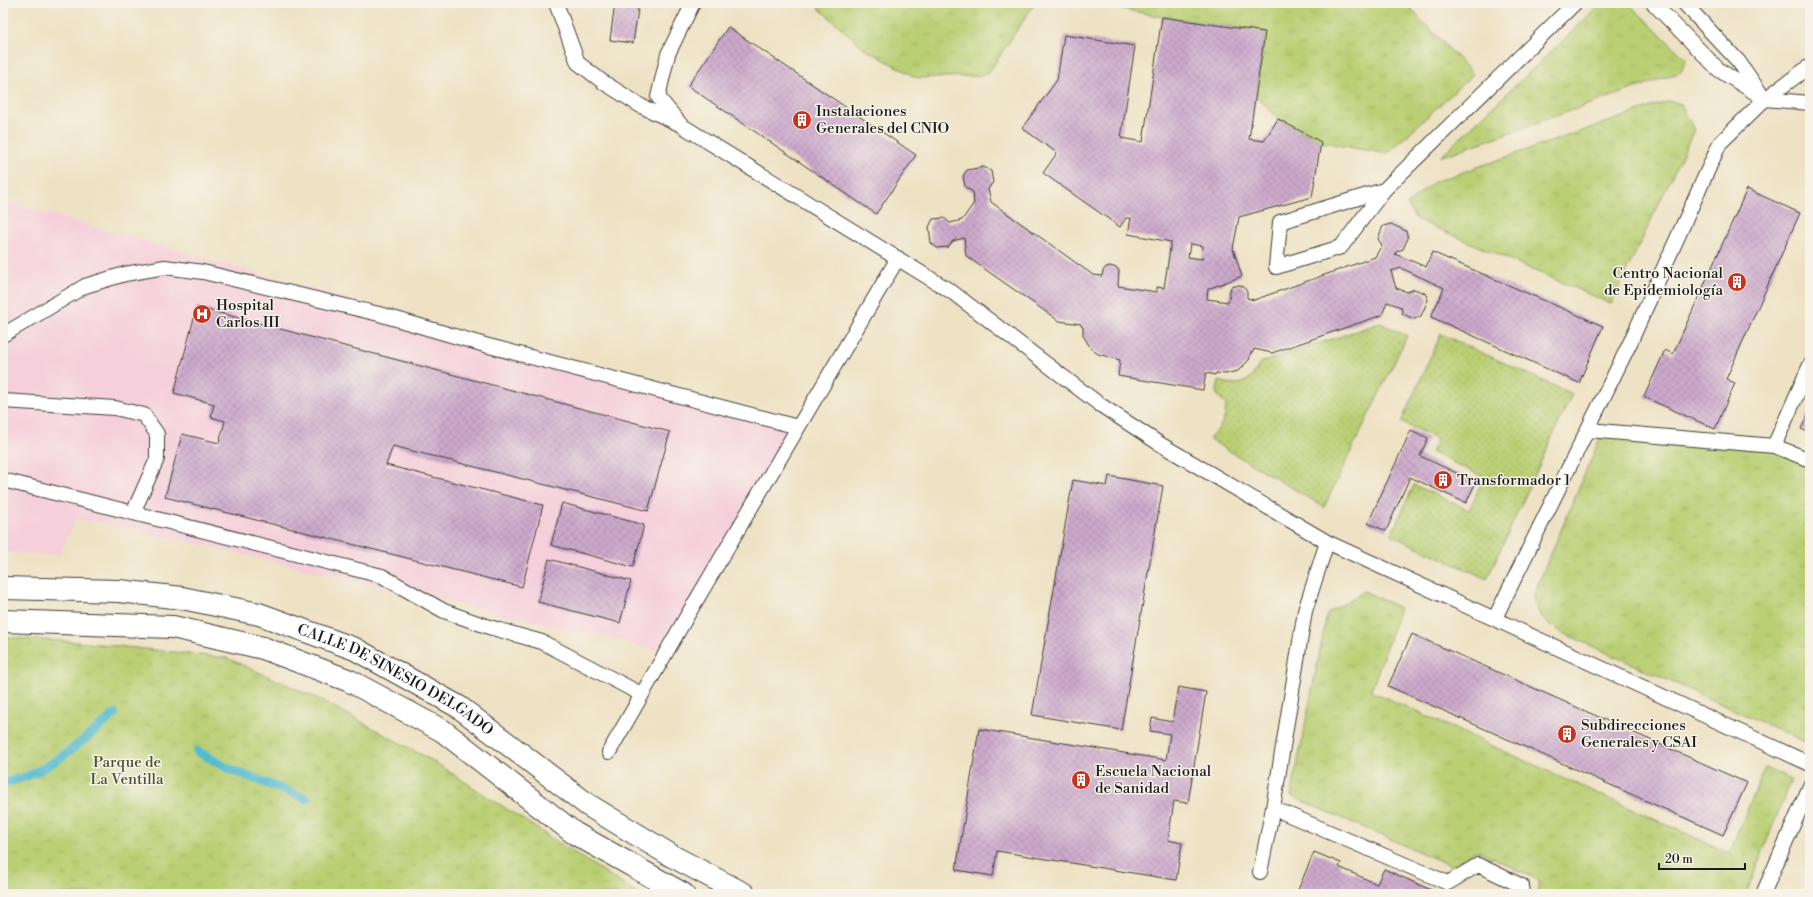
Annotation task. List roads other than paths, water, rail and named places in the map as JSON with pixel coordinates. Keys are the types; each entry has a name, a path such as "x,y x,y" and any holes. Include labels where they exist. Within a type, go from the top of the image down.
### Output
{"main road":[{"name":"CALLE DE SINESIO DELGADO","path":"3,588 120,591 182,598 259,614 355,649 459,707 588,805 672,856 744,894"},
{"name":"CALLE DE SINESIO DELGADO","path":"3,622 173,627 263,648 350,680 443,731 574,832 683,894"}],"lane":[{"path":"556,3 567,37 578,63 603,82 641,106 681,125 952,292 1099,404 1154,440 1327,542 1810,764"},
{"path":"681,125 658,97 668,54 693,3"},
{"path":"1384,190 1280,222 1276,267 1341,247 1384,190 1575,3"},
{"path":"1653,3 1719,70 1764,99 1810,103"},
{"path":"1684,3 1739,62 1764,99"},
{"path":"1495,618 1630,344 1720,143 1764,99 1810,66"},
{"path":"609,752 641,694 898,258"},
{"path":"3,335 85,286 125,274 164,267 203,272 379,314 485,345 798,427"},
{"path":"1774,446 1810,365"},
{"path":"3,401 115,408 144,415 157,434 157,459 133,513"},
{"path":"1588,430 1774,446 1810,460"},
{"path":"3,480 382,576 444,611 489,627 542,642 641,694"},
{"path":"1260,872 1273,808 1306,611 1327,542"},
{"path":"1763,894 1810,786"},
{"path":"1273,808 1448,883 1478,865 1522,886 1523,894"}],"waterway":[{"path":"3,782 18,779 33,773 63,756 115,714"},
{"path":"197,751 229,769 307,799"}],"place":[{"name":"Instalaciones Generales del CNIO","path":"802,120"},
{"name":"Centro Nacional de Epidemiología","path":"1737,282"},
{"name":"Hospital Carlos III","path":"202,314"},
{"name":"Transformador 1","path":"1443,480"},
{"name":"Subdirecciones Generales y CSAI","path":"1567,734"},
{"name":"Escuela Nacional de Sanidad","path":"1081,780"}],"park label":[{"name":"Parque de La Ventilla","path":"127,770"}]}
